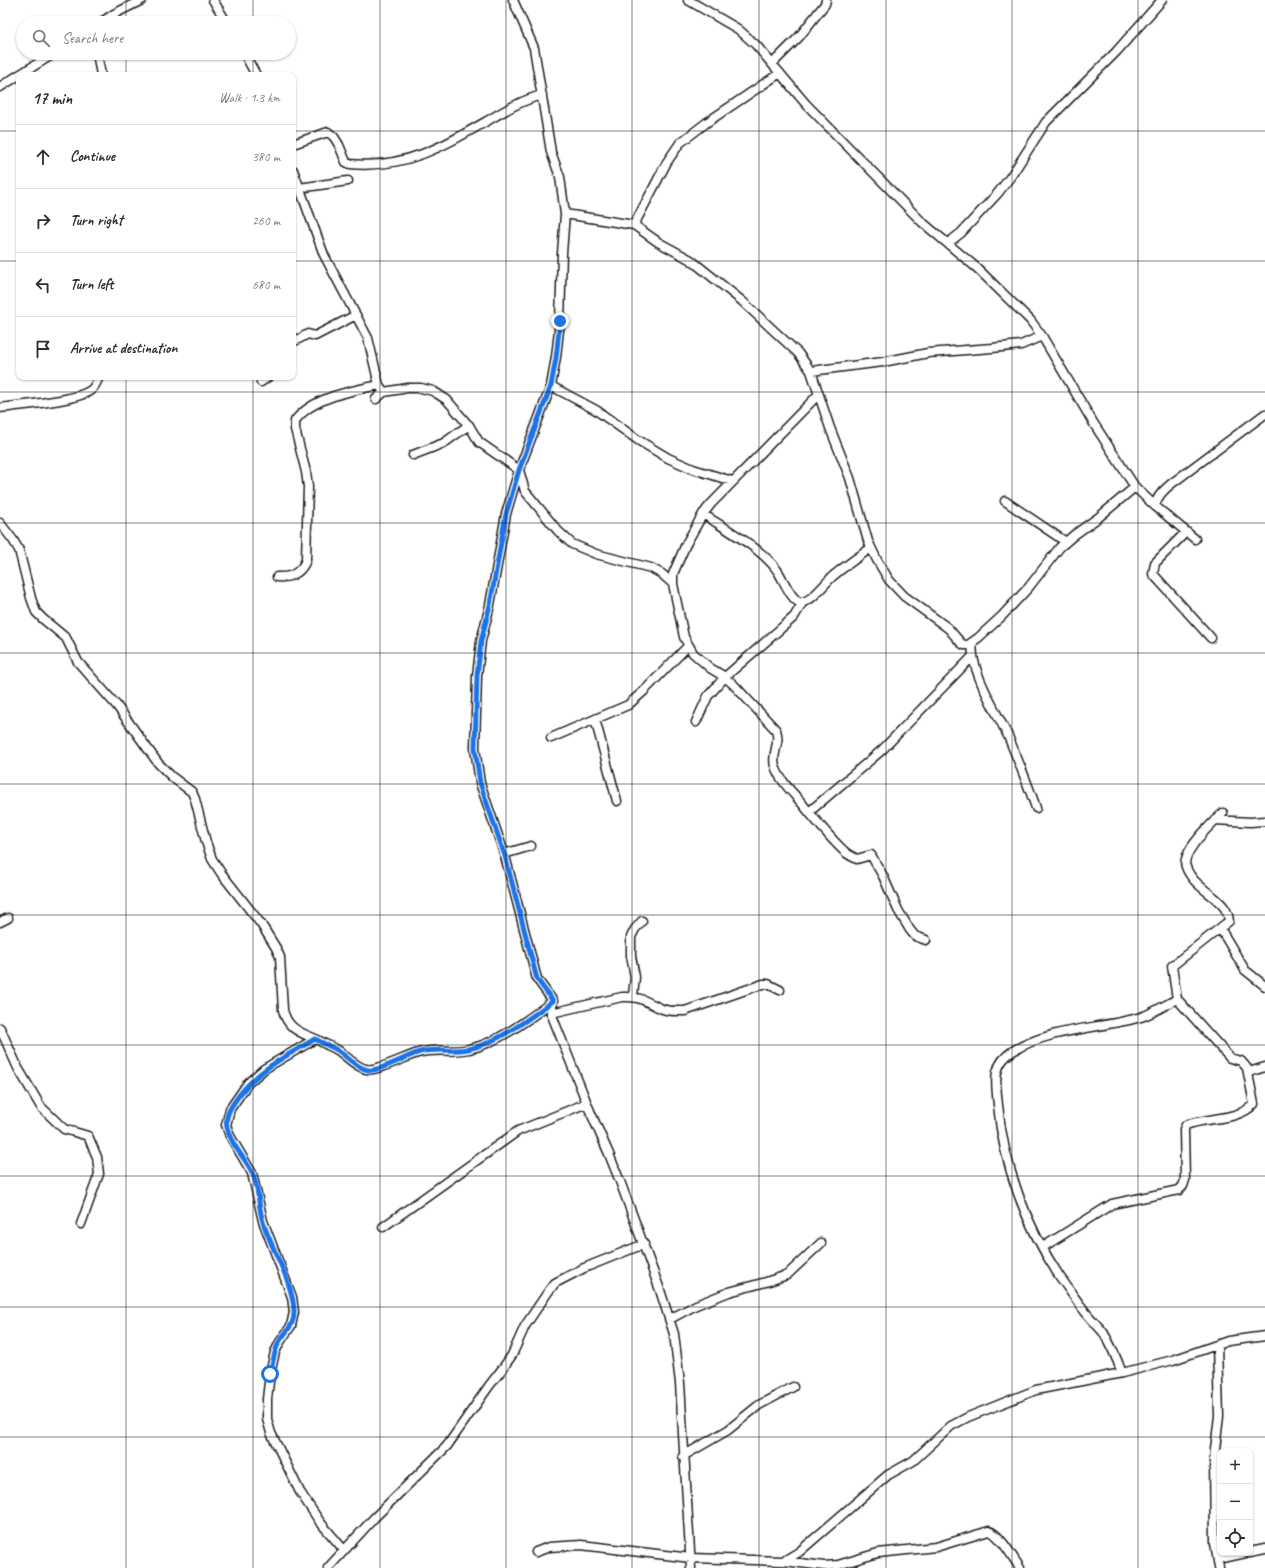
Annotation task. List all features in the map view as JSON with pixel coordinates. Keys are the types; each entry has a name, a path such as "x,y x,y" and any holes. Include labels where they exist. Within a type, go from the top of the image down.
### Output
{"street":[{"path":"111,16 142,0"},
{"path":"213,0 223,16"},
{"path":"513,0 534,48 552,152 560,177 565,214 560,321 551,386 519,470 506,514 490,605 481,641 477,676 475,748 480,783 504,854 537,979 553,1001 551,1013 587,1103 610,1154 670,1318 674,1334 678,1369 691,1568"},
{"path":"688,0 738,29 756,46 806,104 917,216 1030,320 1042,336 1094,424 1135,487 1155,506 1195,539"},
{"path":"772,64 798,37 825,4 826,0"},
{"path":"948,243 961,233 998,193 1011,176 1046,122 1116,52 1162,0"},
{"path":"24,72 44,60"},
{"path":"98,60 100,72"},
{"path":"248,60 254,72"},
{"path":"634,225 667,162 680,143 706,123 780,73"},
{"path":"0,87 16,77"},
{"path":"296,143 328,132 334,137 339,145 346,162 350,164 403,161 425,154 517,104 542,95"},
{"path":"296,179 324,255 368,338 379,385 384,392"},
{"path":"299,188 348,181"},
{"path":"565,214 634,225 658,242 691,260 742,301 793,348 811,372 830,428 850,478 871,548 889,580 904,596 948,628 960,643 964,645 968,645 973,642 1013,604 1066,542 1122,499 1135,487"},
{"path":"296,340 308,334 315,336 356,315"},
{"path":"811,372 883,362 928,353 1020,345 1042,336"},
{"path":"0,408 54,401 80,395 92,390 97,380"},
{"path":"277,577 287,578 296,573 303,567 306,560 308,487 306,472 295,429 295,421 305,411 324,401 342,394 379,385"},
{"path":"551,386 596,410 638,440 668,458 693,469 732,481"},
{"path":"376,399 384,392 408,388 421,388 432,391 447,400 469,425 479,442 519,470 525,491 558,532 572,544 596,554 651,568 662,574 673,584"},
{"path":"818,395 732,481 703,514 677,563 673,574 673,584 684,636 688,646 693,653 710,668 725,677 776,730 779,737 774,755 774,764 777,772 832,840 846,853 857,859 870,854 883,876 898,910 910,930 915,936 926,940"},
{"path":"1155,506 1156,500 1161,493 1171,484 1265,414"},
{"path":"413,455 444,443 469,425"},
{"path":"1004,501 1066,542"},
{"path":"703,514 744,541 766,558 777,570 797,601 803,602"},
{"path":"0,523 19,550 36,612 66,638 78,662 117,706 158,763 172,777 192,792 196,799 206,842 212,859 221,873 261,924 280,957 283,1010 289,1025 295,1030 336,1050 359,1066 368,1070 381,1068 420,1052 440,1049 457,1051 484,1045 525,1021 553,1001"},
{"path":"1186,532 1155,563 1153,574 1211,638"},
{"path":"696,722 708,696 725,677 794,617 803,602 809,599 833,576 871,548"},
{"path":"973,642 972,658 984,688 1009,738 1036,808"},
{"path":"551,738 628,705 644,691 688,646"},
{"path":"809,812 882,750 972,658"},
{"path":"595,719 617,802"},
{"path":"1043,1247 1112,1204 1179,1190 1186,1180 1184,1129 1186,1125 1232,1115 1248,1110 1254,1104 1249,1072 1241,1061 1230,1058 1176,999 1172,966 1229,921 1225,907 1194,880 1185,866 1186,857 1193,845 1223,813"},
{"path":"1215,820 1250,822 1265,821"},
{"path":"504,854 531,846"},
{"path":"633,996 634,976 630,937 635,928 642,921"},
{"path":"1220,928 1245,970 1265,986"},
{"path":"551,1013 622,997 633,996 661,1009 673,1012 685,1012 763,984 768,984 780,990"},
{"path":"1122,1373 1114,1352 1102,1331 1086,1313 1060,1276 1043,1247 1011,1175 999,1118 996,1079 998,1066 1013,1052 1025,1045 1052,1036 1143,1016 1176,999"},
{"path":"0,1028 18,1068 41,1107 64,1129 88,1136 98,1158 99,1174 81,1224"},
{"path":"315,1039 264,1069 248,1083 230,1109 226,1125 230,1136 252,1173 263,1221 292,1297 294,1312 291,1326 275,1352 270,1374 267,1399 267,1420 270,1433 300,1492 320,1522 344,1550"},
{"path":"1249,1072 1265,1067"},
{"path":"383,1227 518,1131 587,1103"},
{"path":"670,1318 696,1305 729,1292 787,1275 821,1243"},
{"path":"328,1568 404,1487 447,1446 503,1368 512,1354 525,1326 555,1284 584,1268 644,1244"},
{"path":"784,1561 799,1552 888,1475 913,1461 951,1426 988,1409 1036,1390 1122,1373 1172,1360 1228,1341 1265,1336"},
{"path":"1217,1345 1219,1416 1214,1458 1215,1543 1219,1568"},
{"path":"683,1456 728,1430 759,1405 793,1387"},
{"path":"536,1552 549,1547 581,1545 691,1558 784,1561 824,1566 838,1565 878,1553 936,1547 989,1531 993,1532 998,1537 1020,1568"},
{"path":"1253,1551 1265,1549"},
{"path":"1218,1559 1232,1556"}],"route":[{"path":"270,1374 275,1352 291,1326 294,1312 289,1287 263,1221 256,1185 252,1173 230,1136 226,1125 230,1109 248,1083 264,1069 315,1039 368,1070 381,1068 420,1052 440,1049 457,1051 484,1045 525,1021 553,1001 537,979 505,856 480,783 475,748 477,676 481,641 500,555 506,514 519,470 551,386 560,321"}]}
